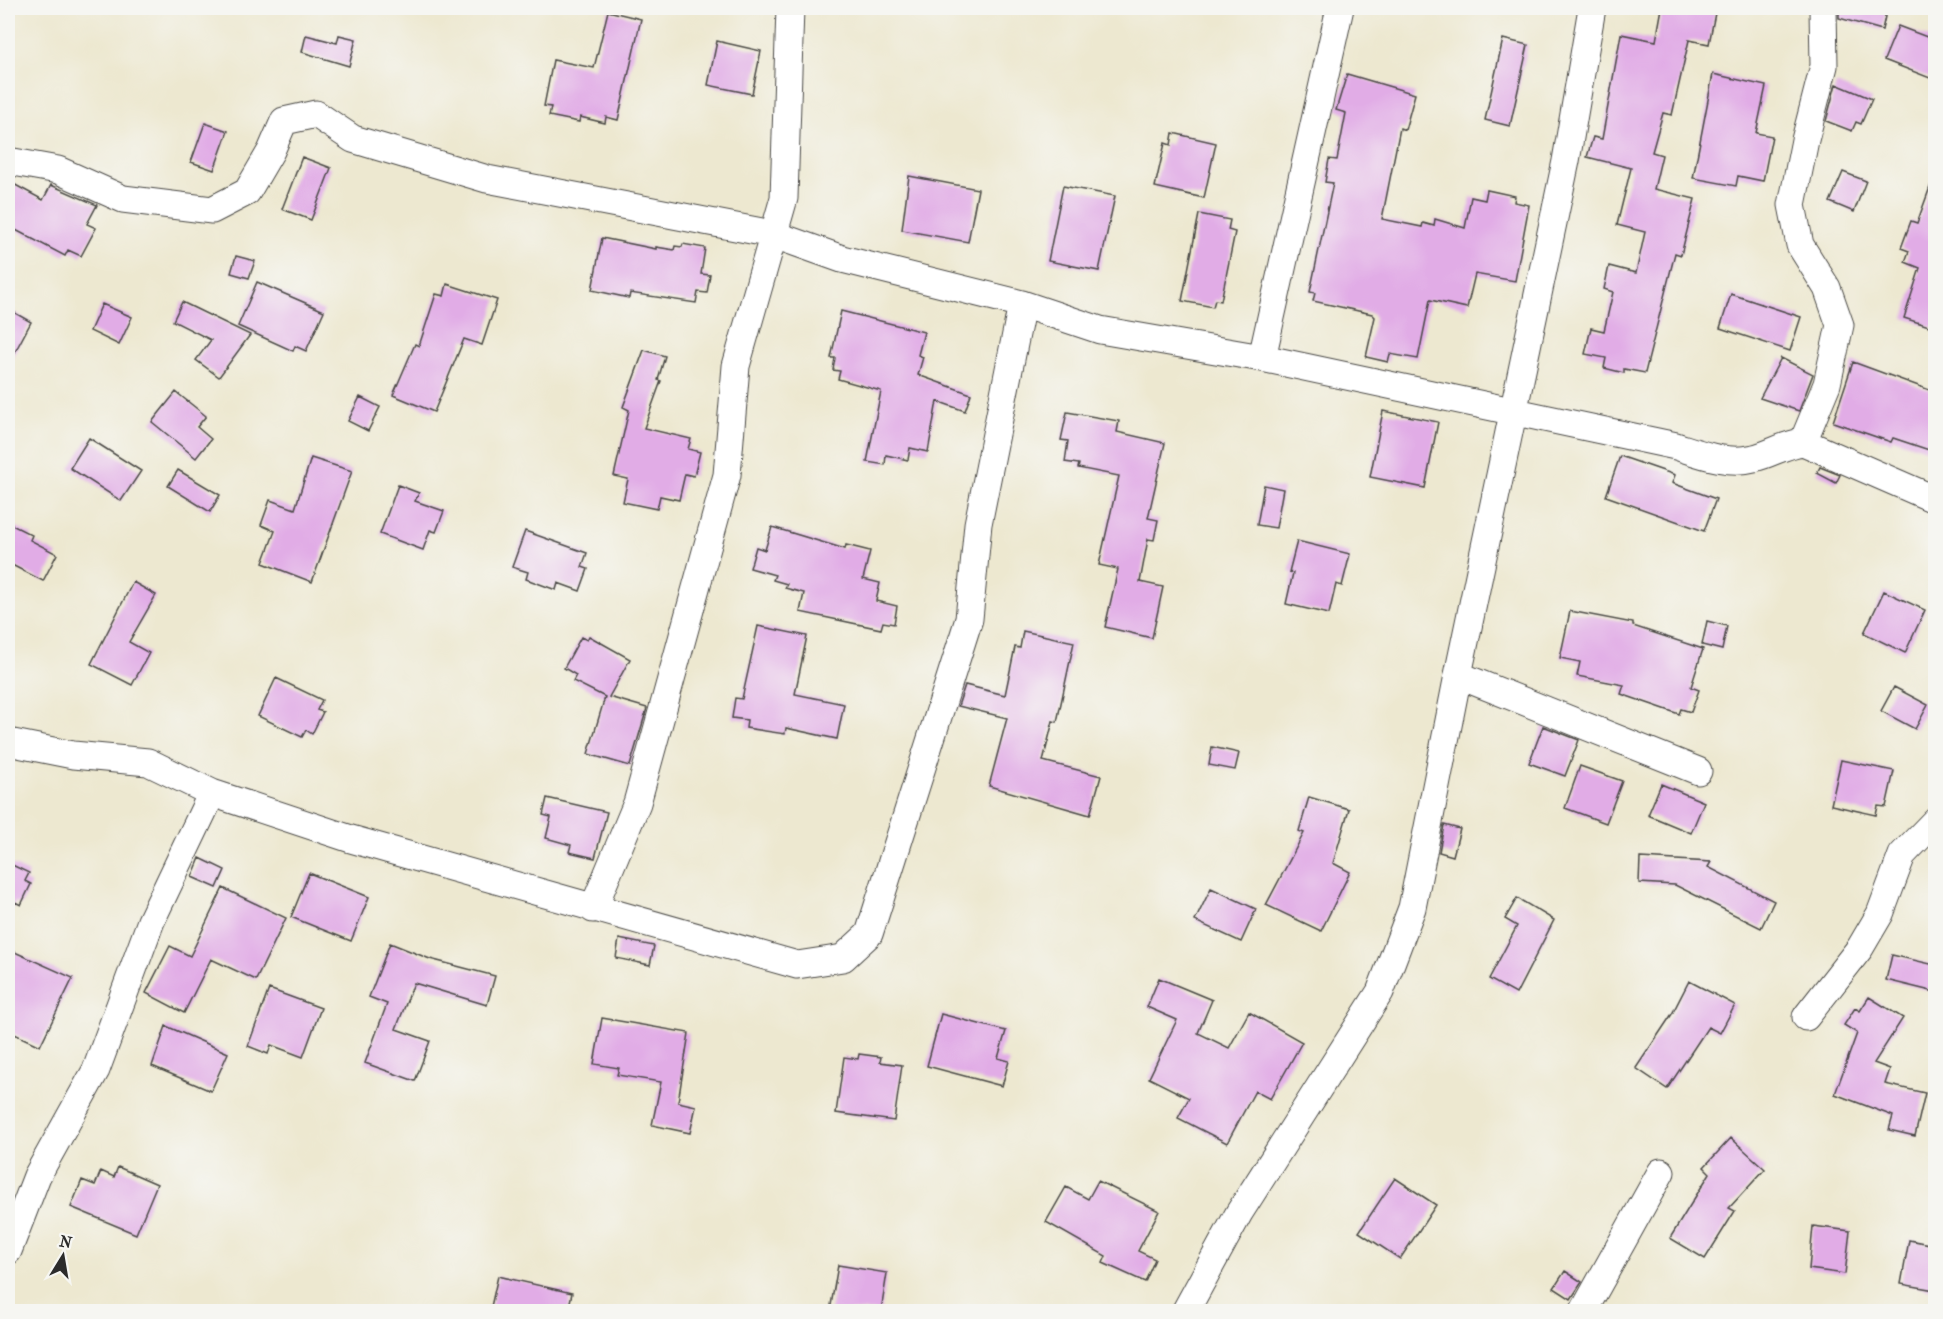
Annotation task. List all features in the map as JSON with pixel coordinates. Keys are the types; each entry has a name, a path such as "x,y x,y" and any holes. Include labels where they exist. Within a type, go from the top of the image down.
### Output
{"street":[{"path":"593,909 637,802 727,475 736,366 784,198 790,8"},
{"path":"1262,358 1340,8"},
{"path":"1185,1311 1239,1213 1380,992 1412,908 1458,675 1566,161 1592,8"},
{"path":"1803,442 1827,384 1840,325 1827,288 1800,246 1792,205 1805,140 1824,66 1823,8"},
{"path":"8,161 58,170 123,199 212,210 247,192 271,152 284,121 316,114 353,140 487,179 772,234 842,259 1022,304 1100,330 1262,358 1676,446 1718,459 1754,459 1790,444 1803,442 1935,500"},
{"path":"8,742 73,756 148,762 212,793 351,839 797,965 843,958 869,934 969,620 978,524 1022,304"},
{"path":"1458,675 1698,771"},
{"path":"8,1251 37,1176 96,1070 151,921 212,793"},
{"path":"1806,1017 1860,948 1880,914 1902,855 1935,820"},
{"path":"1583,1311 1661,1172"}],"building":[{"path":"1662,8 1716,8 1709,44 1689,40 1672,115 1663,113 1652,152 1662,155 1654,189 1695,199 1681,255 1675,253 1645,373 1624,369 1624,373 1604,368 1606,358 1585,354 1591,328 1604,331 1613,292 1604,289 1609,266 1636,273 1645,232 1617,225 1631,168 1587,157 1593,137 1602,139 1621,34 1656,41"},
{"path":"1839,8 1870,8 1886,12 1882,30 1839,18"},
{"path":"608,11 641,19 618,120 606,117 605,123 580,117 579,122 549,116 551,107 544,106 553,60 594,68"},
{"path":"1898,26 1935,40 1935,80 1884,60"},
{"path":"306,35 337,43 339,35 356,39 349,66 302,52"},
{"path":"1503,39 1528,45 1510,126 1485,120"},
{"path":"717,41 761,51 752,94 708,85"},
{"path":"1347,74 1415,94 1405,130 1400,128 1382,219 1422,227 1423,223 1434,226 1435,219 1465,228 1471,197 1485,200 1487,190 1515,196 1514,202 1529,205 1515,281 1475,274 1467,308 1430,300 1418,359 1390,354 1388,362 1366,357 1375,317 1372,314 1313,301 1315,293 1310,292 1333,183 1325,182 1329,159 1337,160 1346,113 1336,110"},
{"path":"1713,74 1766,86 1756,133 1772,136 1763,181 1738,176 1736,186 1693,178"},
{"path":"1836,84 1872,99 1861,124 1856,122 1852,131 1826,121"},
{"path":"205,123 228,131 214,170 191,162"},
{"path":"1173,133 1216,143 1204,198 1155,187 1165,143 1171,145"},
{"path":"302,157 331,168 311,220 282,209"},
{"path":"1843,172 1866,181 1854,212 1830,202"},
{"path":"909,176 978,189 968,242 902,230"},
{"path":"1933,179 1935,179 1935,328 1904,318 1920,268 1905,262 1909,251 1901,248 1911,221 1917,223"},
{"path":"8,181 43,200 51,185 97,205 87,224 96,228 81,256 68,250 65,256 8,226"},
{"path":"1063,186 1115,196 1099,271 1048,261"},
{"path":"1199,214 1230,220 1228,230 1235,232 1221,301 1215,300 1213,307 1182,301"},
{"path":"602,238 656,249 656,247 674,250 675,246 682,247 683,244 705,248 701,274 710,275 707,293 698,292 696,303 630,293 629,298 592,290"},
{"path":"236,256 255,261 249,278 231,273"},
{"path":"257,282 324,311 306,351 295,346 293,351 238,326"},
{"path":"447,284 497,300 482,345 464,339 434,412 393,395 415,344 419,346 436,294 444,296"},
{"path":"1731,294 1801,317 1790,351 1720,328"},
{"path":"182,302 250,335 219,377 196,360 211,340 173,321"},
{"path":"102,304 132,317 119,345 90,331"},
{"path":"8,309 31,322 8,365"},
{"path":"841,311 924,332 918,355 923,357 918,375 971,394 965,411 937,401 928,452 910,448 908,460 886,455 885,465 867,462 881,391 838,379 840,371 833,370 835,358 831,358"},
{"path":"644,350 665,356 658,380 661,381 644,428 691,439 688,449 700,452 694,476 685,474 679,500 660,496 657,509 623,502 628,479 614,476 629,410 623,407"},
{"path":"1781,358 1813,374 1799,411 1760,398"},
{"path":"1853,362 1935,392 1935,452 1893,438 1891,442 1833,422"},
{"path":"176,392 206,416 197,427 211,439 196,458 152,422"},
{"path":"360,397 380,407 368,431 348,421"},
{"path":"1383,411 1438,422 1425,488 1370,477"},
{"path":"1067,412 1119,421 1117,432 1165,443 1148,518 1158,520 1154,540 1148,539 1140,582 1163,587 1152,638 1105,627 1118,569 1099,565 1119,476 1078,468 1079,464 1065,462 1068,441 1061,440"},
{"path":"89,438 141,471 121,501 70,468"},
{"path":"1620,456 1675,475 1672,483 1716,499 1704,531 1606,496"},
{"path":"311,458 352,471 312,582 263,563 275,531 261,525 270,500 295,509"},
{"path":"1820,467 1840,475 1836,483 1817,473"},
{"path":"178,470 220,495 210,512 168,486"},
{"path":"398,485 419,493 415,501 444,511 436,532 430,530 423,550 380,534"},
{"path":"1264,485 1283,489 1276,528 1257,525"},
{"path":"8,523 32,535 30,540 57,554 43,581 8,563"},
{"path":"772,527 845,549 846,545 870,551 863,579 880,583 876,601 897,606 894,624 883,622 881,629 800,612 804,593 785,588 787,584 773,580 775,575 750,568 756,547 765,550"},
{"path":"525,531 587,553 582,567 588,569 580,591 558,583 556,590 526,579 528,572 512,567"},
{"path":"1297,541 1350,554 1342,586 1336,584 1329,614 1286,604 1293,573 1289,572"},
{"path":"133,582 156,595 129,642 149,653 132,685 91,664"},
{"path":"1884,591 1925,610 1905,653 1864,633"},
{"path":"1570,611 1633,623 1633,626 1703,649 1691,687 1699,690 1691,712 1681,709 1679,714 1621,694 1624,685 1577,676 1580,662 1560,658"},
{"path":"1707,621 1727,626 1722,650 1702,645"},
{"path":"758,626 807,636 795,694 844,704 837,739 786,728 785,734 746,728 747,720 732,718 735,698 742,699"},
{"path":"1023,631 1074,642 1057,722 1053,721 1043,761 1101,776 1090,815 989,786 1007,718 958,706 965,685 1005,695 1015,647 1020,648"},
{"path":"589,636 630,659 609,697 647,708 630,766 588,754 605,697 573,681 576,675 564,668 581,637 587,640"},
{"path":"276,678 322,700 317,710 323,712 312,734 306,730 302,737 258,716"},
{"path":"1894,687 1928,705 1915,729 1881,711"},
{"path":"1543,726 1579,740 1565,776 1529,763"},
{"path":"1212,747 1239,753 1235,770 1209,765"},
{"path":"1841,760 1894,771 1886,807 1878,806 1876,815 1831,805"},
{"path":"1580,766 1622,781 1606,823 1565,808"},
{"path":"1661,784 1704,802 1691,833 1648,815"},
{"path":"1309,797 1349,809 1333,863 1350,872 1321,931 1266,905 1304,833 1299,831"},
{"path":"547,798 607,812 595,858 569,852 571,845 546,838 551,817 543,815"},
{"path":"1444,825 1460,829 1453,856 1439,852"},
{"path":"200,858 225,870 217,888 192,877"},
{"path":"1640,858 1711,862 1708,867 1774,901 1761,928 1675,885 1639,883"},
{"path":"8,863 29,873 25,881 31,884 21,905 15,902 8,917"},
{"path":"309,873 369,897 351,941 291,917"},
{"path":"223,888 286,918 256,980 211,959 184,1013 146,993 170,946 190,956"},
{"path":"1211,888 1256,909 1241,942 1195,921"},
{"path":"1517,898 1554,920 1516,994 1489,979 1517,926 1505,919"},
{"path":"619,939 654,946 650,965 616,958"},
{"path":"390,943 430,959 495,976 487,1005 414,983 396,1029 430,1041 415,1081 365,1063 387,1004 369,997"},
{"path":"8,949 73,978 40,1046 8,1031"},
{"path":"1892,955 1935,965 1935,992 1886,980"},
{"path":"1159,978 1212,1000 1198,1033 1229,1048 1249,1012 1302,1042 1270,1099 1255,1091 1227,1143 1178,1118 1189,1098 1149,1078 1177,1020 1147,1007"},
{"path":"1689,981 1735,1005 1720,1033 1708,1027 1667,1089 1636,1068 1672,1014"},
{"path":"269,989 321,1008 303,1057 271,1045 268,1054 248,1046"},
{"path":"1869,997 1903,1018 1874,1063 1890,1069 1885,1084 1925,1093 1915,1136 1889,1130 1893,1116 1835,1094 1857,1033 1844,1025 1855,1008 1860,1011"},
{"path":"941,1014 1006,1031 998,1058 1009,1061 1002,1086 927,1066"},
{"path":"602,1018 689,1033 678,1102 696,1106 690,1133 652,1125 661,1082 617,1075 619,1068 594,1064"},
{"path":"166,1026 228,1053 211,1091 152,1066"},
{"path":"859,1054 881,1057 880,1062 902,1065 894,1121 836,1113 844,1057 858,1059"},
{"path":"1731,1138 1765,1169 1729,1208 1735,1211 1705,1259 1670,1238 1710,1173 1704,1167"},
{"path":"118,1167 157,1184 136,1234 71,1207 82,1180 95,1185 101,1171 114,1177"},
{"path":"1395,1178 1436,1205 1400,1259 1359,1232"},
{"path":"1098,1181 1159,1211 1138,1251 1155,1259 1145,1282 1103,1263 1106,1256 1046,1222 1066,1187 1088,1199"},
{"path":"1813,1226 1850,1231 1845,1274 1809,1269"},
{"path":"1909,1240 1935,1245 1935,1290 1901,1284"},
{"path":"838,1265 887,1273 881,1311 830,1311"},
{"path":"1565,1271 1582,1282 1571,1299 1554,1288"},
{"path":"498,1276 572,1293 568,1311 490,1311"}]}
